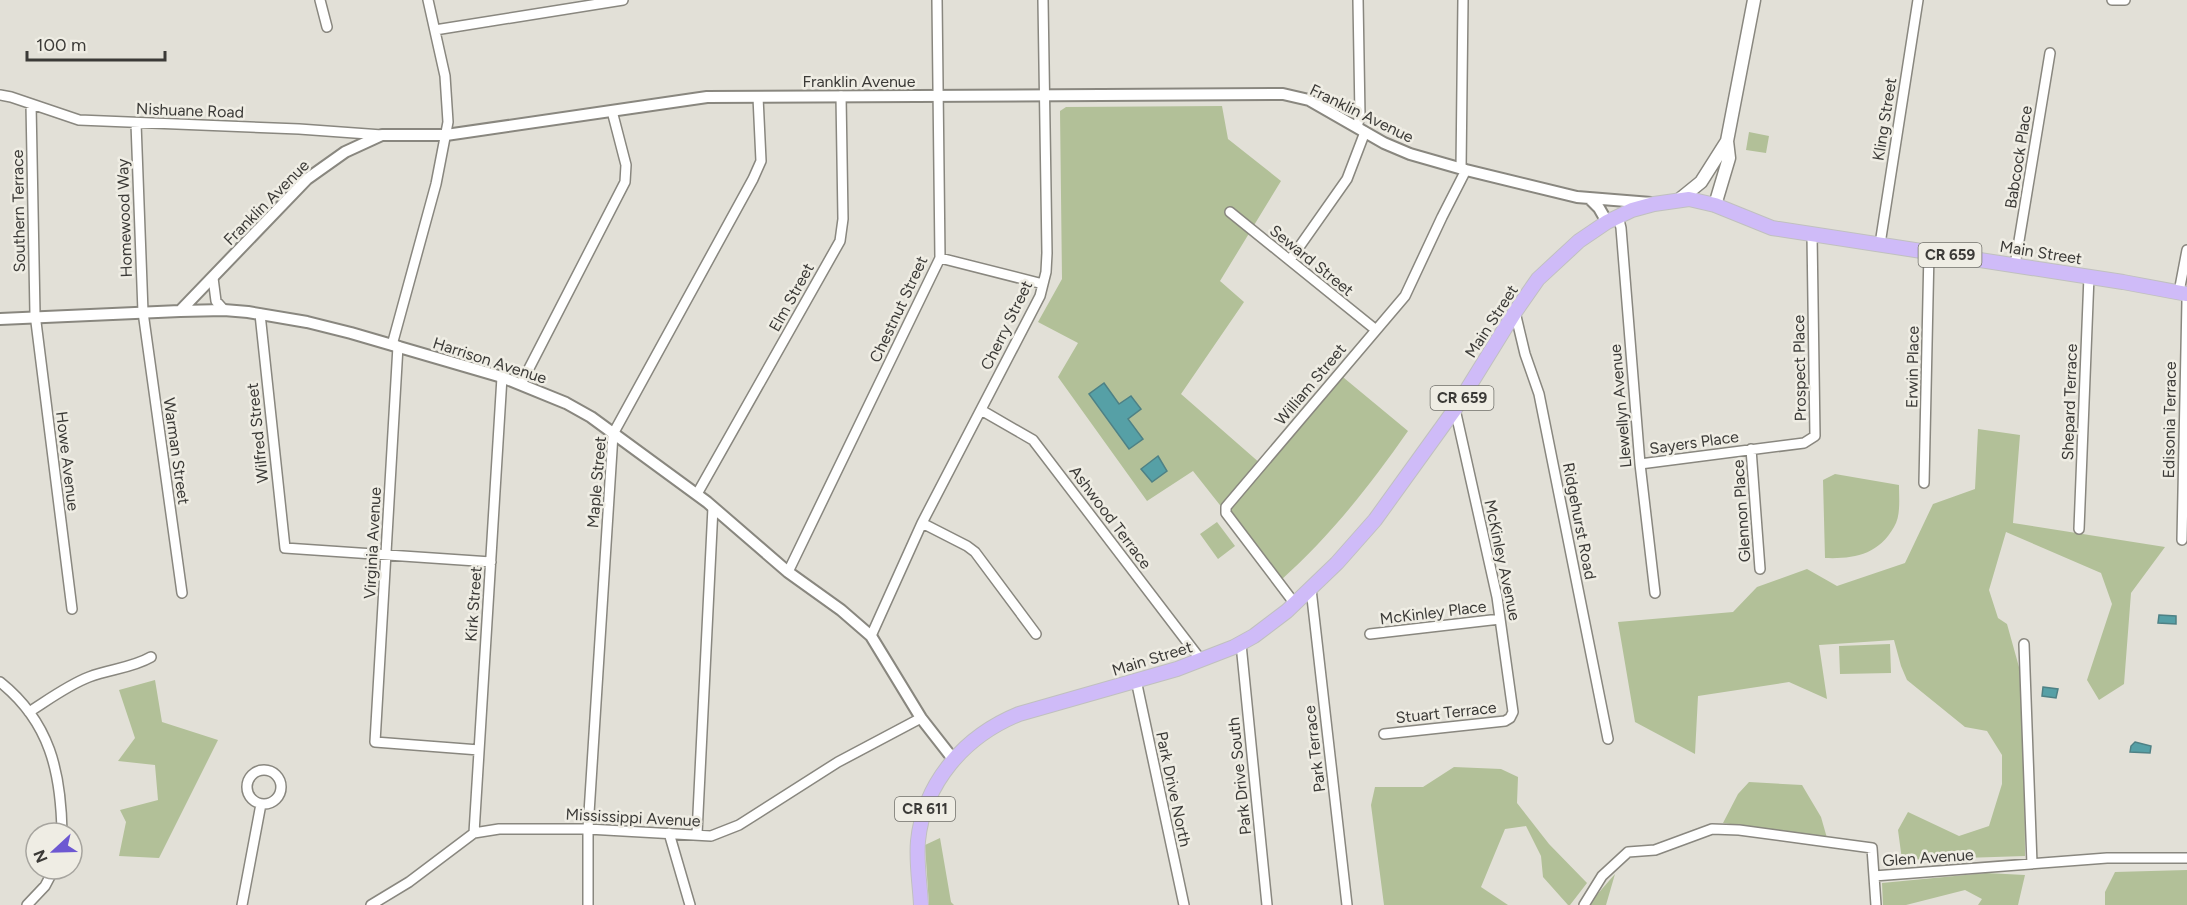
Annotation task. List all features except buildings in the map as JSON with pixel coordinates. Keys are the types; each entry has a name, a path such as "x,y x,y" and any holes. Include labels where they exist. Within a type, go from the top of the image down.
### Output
{"main road":[{"path":"1716,205 1729,158 1727,141 1754,0"},
{"path":"1680,199 1701,182 1727,141"},
{"name":"Main Street","path":"953,759 975,738 1007,719 1201,660 1241,644 1295,604 1337,563 1375,520 1455,409 1538,279 1563,254 1612,219 1654,204 1680,199 1716,205 1772,228 2089,276 2184,295"},
{"name":"CR 611","path":"921,905 918,840 922,820 937,783 953,759"}],"street":[{"path":"320,0 327,27"},
{"name":"Virginia Avenue","path":"428,0 448,102 446,135 395,346 375,742 479,750"},
{"path":"435,30 561,5 623,0"},
{"name":"Chestnut Street","path":"788,572 940,258 937,0"},
{"name":"Cherry Street","path":"872,636 922,523 1040,296 1047,253 1043,0"},
{"path":"1290,260 1347,179 1361,129 1358,0"},
{"name":"William Street","path":"1295,604 1227,513 1226,507 1405,296 1442,217 1464,169 1463,0"},
{"name":"Kling Street","path":"1880,244 1918,0"},
{"path":"2112,0 2125,0"},
{"name":"Babcock Place","path":"2015,265 2050,53"},
{"name":"Franklin Avenue","path":"180,311 307,179 345,152 382,135 446,135 707,97 1283,94 1309,100 1384,143 1410,154 1590,198 1654,204"},
{"name":"Nishuane Road","path":"0,95 79,120 299,129 382,135"},
{"name":"Elm Street","path":"697,495 840,241 843,219 841,96"},
{"name":"Maple Street","path":"588,905 588,829 613,434 761,161 758,97"},
{"name":"Southern Terrace","path":"31,104 35,318"},
{"path":"520,384 625,182 626,165 612,111"},
{"name":"Homewood Way","path":"136,123 143,312"},
{"path":"1590,198 1612,219"},
{"name":"Seward Street","path":"1230,212 1376,330"},
{"name":"Llewellyn Avenue","path":"1612,219 1621,228 1640,464 1654,593"},
{"name":"Prospect Place","path":"1751,449 1804,443 1815,436 1812,234"},
{"name":"Edisonia Terrace","path":"2182,540 2184,295 2187,250"},
{"name":"Erwin Place","path":"1924,483 1929,251"},
{"path":"940,258 1043,284"},
{"name":"Shepard Terrace","path":"2079,530 2089,276"},
{"path":"213,278 216,301 224,310"},
{"name":"Harrison Avenue","path":"0,319 224,310 260,315 318,325 395,346 502,377 566,403 613,434 713,507 788,572 842,610 872,636 921,718"},
{"name":"Warman Street","path":"143,312 182,593"},
{"name":"Ridgehurst Road","path":"1515,312 1525,354 1539,394 1608,738"},
{"name":"Wilfred Street","path":"260,315 285,548 386,555"},
{"name":"Howe Avenue","path":"35,318 72,609"},
{"name":"Kirk Street","path":"474,833 502,377"},
{"name":"McKinley Avenue","path":"1455,409 1497,597 1513,712 1510,718"},
{"name":"Ashwood Terrace","path":"981,410 1033,440 1201,660"},
{"name":"Sayers Place","path":"1640,464 1751,449"},
{"name":"Glennon Place","path":"1751,449 1760,569"},
{"path":"696,834 713,507"},
{"path":"922,523 975,552 1036,634"},
{"path":"386,555 491,562"},
{"name":"Park Terrace","path":"1311,589 1347,905"},
{"name":"McKinley Place","path":"1370,634 1500,619"},
{"name":"Park Drive South","path":"1241,644 1267,905"},
{"path":"2024,644 2032,864"},
{"path":"29,712 87,677 137,665 151,657"},
{"name":"Park Drive North","path":"1136,680 1184,905"},
{"path":"0,682 29,712 44,735 56,766 62,821"},
{"path":"921,718 953,759"},
{"name":"Mississippi Avenue","path":"371,905 409,882 474,833 499,829 588,829 711,836 726,832 838,762 921,718"},
{"name":"Stuart Terrace","path":"1384,734 1505,721 1510,718"},
{"path":"242,905 261,804"},
{"name":"Glen Avenue","path":"1584,905 1602,876 1628,852 1655,850 1712,829 1739,830 1872,848 1874,876 2107,858 2187,858"},
{"path":"669,833 690,905"},
{"path":"1874,876 1876,905"},
{"path":"27,905 48,881"}],"green space":[{"path":"1222,106 1228,139 1281,181 1220,281 1244,302 1181,394 1261,464 1338,373 1408,431 1348,510 1299,564 1280,581 1193,471 1147,501 1058,377 1078,343 1038,322 1062,279 1060,111 1066,107"},
{"path":"1749,132 1769,136 1766,153 1746,150"},
{"path":"1978,429 2020,435 2013,523 2165,547 2131,593 2124,684 2099,700 2087,680 2112,604 2101,573 2006,532 1989,590 1998,618 2007,624 2024,685 2025,856 1902,860 1898,830 1908,812 1959,836 1989,826 2002,784 2002,755 1987,731 1965,727 1907,680 1894,640 1819,645 1827,699 1789,682 1698,696 1695,754 1635,722 1618,622 1733,612 1757,587 1807,569 1837,586 1905,563 1933,504 1975,489"},
{"path":"1835,474 1899,485 1899,512 1896,523 1888,536 1873,549 1846,558 1825,558 1823,480"},
{"path":"1217,522 1235,546 1218,559 1200,534"},
{"path":"1890,644 1891,673 1840,674 1839,646"},
{"path":"155,680 162,722 218,740 159,858 119,856 126,822 120,810 158,800 155,765 118,761 135,738 119,690"},
{"path":"1454,767 1501,769 1518,777 1517,803 1549,844 1587,883 1570,905 1543,877 1541,856 1526,826 1505,829 1481,887 1508,905 1384,905 1371,805 1375,787 1423,787"},
{"path":"1749,782 1802,785 1821,817 1827,838 1723,823 1738,794"},
{"path":"940,838 951,902 954,905 929,905 925,845"},
{"path":"2187,870 2187,905 2105,905 2105,892 2115,872"},
{"path":"1986,873 2025,875 2018,905 1978,905 1982,899 1965,890 1906,905 1883,905 1882,883"},
{"path":"1615,874 1606,905 1588,905"}],"water":[{"path":"1104,383 1119,404 1131,396 1141,409 1128,419 1143,439 1129,449 1089,394"},
{"path":"1158,456 1167,471 1152,482 1141,469"},
{"path":"2159,615 2176,616 2176,624 2158,623"},
{"path":"2043,687 2058,689 2056,698 2042,696"},
{"path":"2135,742 2151,746 2150,753 2130,752"}]}
